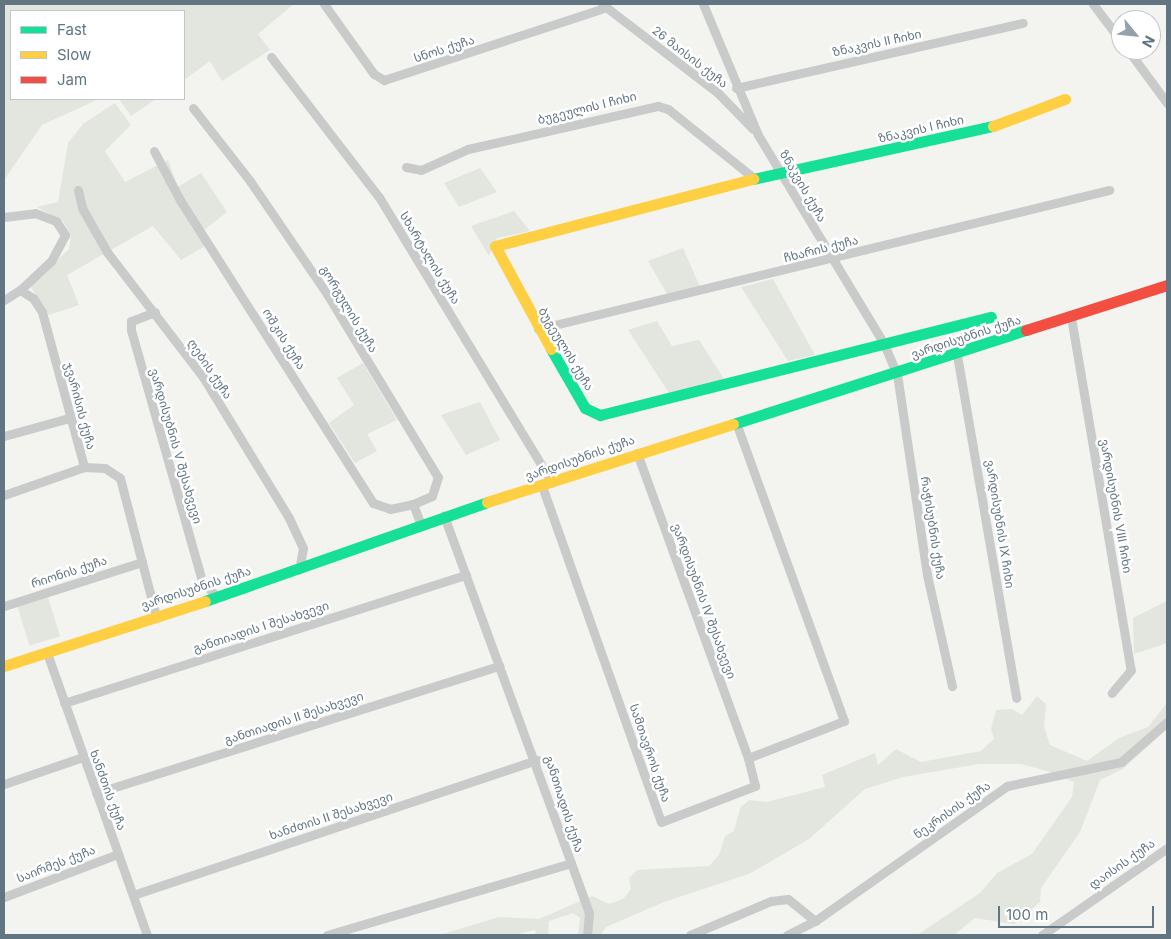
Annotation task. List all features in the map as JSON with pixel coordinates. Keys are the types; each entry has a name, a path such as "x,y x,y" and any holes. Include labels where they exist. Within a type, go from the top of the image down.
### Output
{"street":[{"name":"სნოს ქუჩა","path":"324,4 374,74 384,80 603,6"},
{"name":"ზნაკვის ქუჩა","path":"702,4 736,88 758,135 884,344 897,374"},
{"path":"1093,4 1111,28"},
{"name":"26 მაისის ქუჩა","path":"603,6 718,93 758,135"},
{"name":"ზნაკვის II ჩიხი","path":"736,88 1024,23"},
{"name":"სხარტალის ქუჩა","path":"270,57 379,198 547,484"},
{"path":"1135,60 1167,103"},
{"name":"ზნაკვის I ჩიხი","path":"780,172 987,128 1065,99"},
{"name":"ბუგეულის I ჩიხი","path":"406,167 421,170 468,149 658,106 668,109 755,178"},
{"name":"გორგულის ქუჩა","path":"193,108 250,181 327,294 438,477 432,496 413,504"},
{"name":"ოშკის ქუჩა","path":"154,151 180,200 373,503 390,509 413,504"},
{"name":"ბუგეულის ქუჩა","path":"780,172 502,241 495,253 585,408 600,415 991,317"},
{"name":"ღების ქუჩა","path":"78,190 82,208 107,252 203,377 289,518 303,548 299,570"},
{"name":"ჩხარის ქუჩა","path":"538,329 832,260 1109,190"},
{"path":"4,217 35,214 56,221 65,234 63,246 20,290 4,300"},
{"name":"ვარდისუბნის ქუჩა","path":"4,666 299,570 444,516 547,484 637,453 737,425 897,374 1167,285"},
{"name":"ჯვარისის ქუჩა","path":"20,290 33,298 42,312 69,418 84,467 105,468 120,478 156,616"},
{"name":"ვარდისუბნის V შესახვევი","path":"154,312 131,321 131,330 202,581 216,596"},
{"name":"ვარდისუბნის VIII ჩიხი","path":"1071,317 1131,670 1112,693"},
{"name":"ვარდისუბნის IX ჩიხი","path":"956,355 1016,698"},
{"name":"რაჭისუბნის ქუჩა","path":"897,374 927,575 952,686"},
{"path":"4,436 69,418"},
{"path":"737,425 844,721 748,758"},
{"name":"ვარდისუბნის IV შესახვევი","path":"637,453 748,758"},
{"path":"4,495 84,467"},
{"name":"სამთავროს ქუჩა","path":"547,484 661,822 755,786 748,758"},
{"path":"413,504 421,525"},
{"name":"განთიადის ქუჩა","path":"327,935 571,863 537,760 444,516"},
{"name":"რიონის ქუჩა","path":"4,606 142,562"},
{"name":"განთიადის I შესახვევი","path":"64,703 466,575"},
{"name":"ხანძთის ქუჩა","path":"47,652 146,935"},
{"name":"განთიადის II შესახვევი","path":"96,793 500,666"},
{"name":"ნეკრისის ქუჩა","path":"788,935 815,921 1007,786 1121,762 1167,722"},
{"path":"4,784 83,757"},
{"name":"ხანძთის II შესახვევი","path":"133,895 537,760"},
{"name":"დაისის ქუჩა","path":"1042,935 1167,848"},
{"name":"საირმეს ქუჩა","path":"4,898 118,854"},
{"path":"571,863 589,913 587,935"},
{"path":"690,935 771,900 788,899 815,921"}],"shaded area":[{"path":"4,4 294,4 258,34 270,50 222,81 210,61 185,79 185,10 10,10 10,100 97,100 42,125 4,180"},
{"path":"120,100 155,100 131,116"},
{"path":"115,103 131,125 105,151 125,182 168,160 178,187 201,173 227,212 199,234 207,245 181,260 153,226 67,275 79,305 49,315 30,286 69,249 71,236 63,221 37,207 58,202 68,143 83,124"},
{"path":"480,168 497,192 459,207 444,183"},
{"path":"514,211 530,231 497,238 489,256 471,226"},
{"path":"683,248 700,287 667,294 648,261"},
{"path":"773,279 815,355 788,361 741,287"},
{"path":"657,321 672,346 699,340 724,379 669,393 628,330"},
{"path":"363,363 397,420 367,434 377,451 355,463 329,423 354,405 337,378"},
{"path":"480,402 500,440 466,455 441,415"},
{"path":"48,597 60,636 29,646 17,606"},
{"path":"1167,601 1167,643 1134,654 1133,618"},
{"path":"1037,696 1046,704 1044,727 1050,745 1087,761 1119,738 1148,727 1167,703 1167,729 1123,769 1100,780 1080,832 1041,888 1040,902 1014,924 975,918 954,935 917,935 980,893 997,873 1032,854 1072,797 1074,782 1047,771 1021,764 979,764 903,777 865,789 809,839 749,874 664,902 606,927 601,935 578,935 580,918 573,913 549,921 548,935 536,935 535,930 514,935 440,935 499,917 539,919 592,896 609,904 623,899 631,889 629,878 637,870 709,866 719,855 725,836 734,831 740,808 749,800 767,802 825,787 822,775 875,753 878,765 896,749 921,762 981,751 994,739 991,729 996,710 1012,709 1022,715"}],"traffic: fast":[{"path":"753,179 993,126"},
{"path":"551,349 585,408 600,415 991,317"},
{"path":"733,424 1026,330"},
{"path":"205,601 487,502"}],"traffic: slow":[{"path":"993,126 1065,99"},
{"path":"551,349 495,246 753,179"},
{"path":"487,502 733,424"},
{"path":"4,666 205,601"}],"traffic: jam":[{"path":"1026,330 1167,285"}]}
